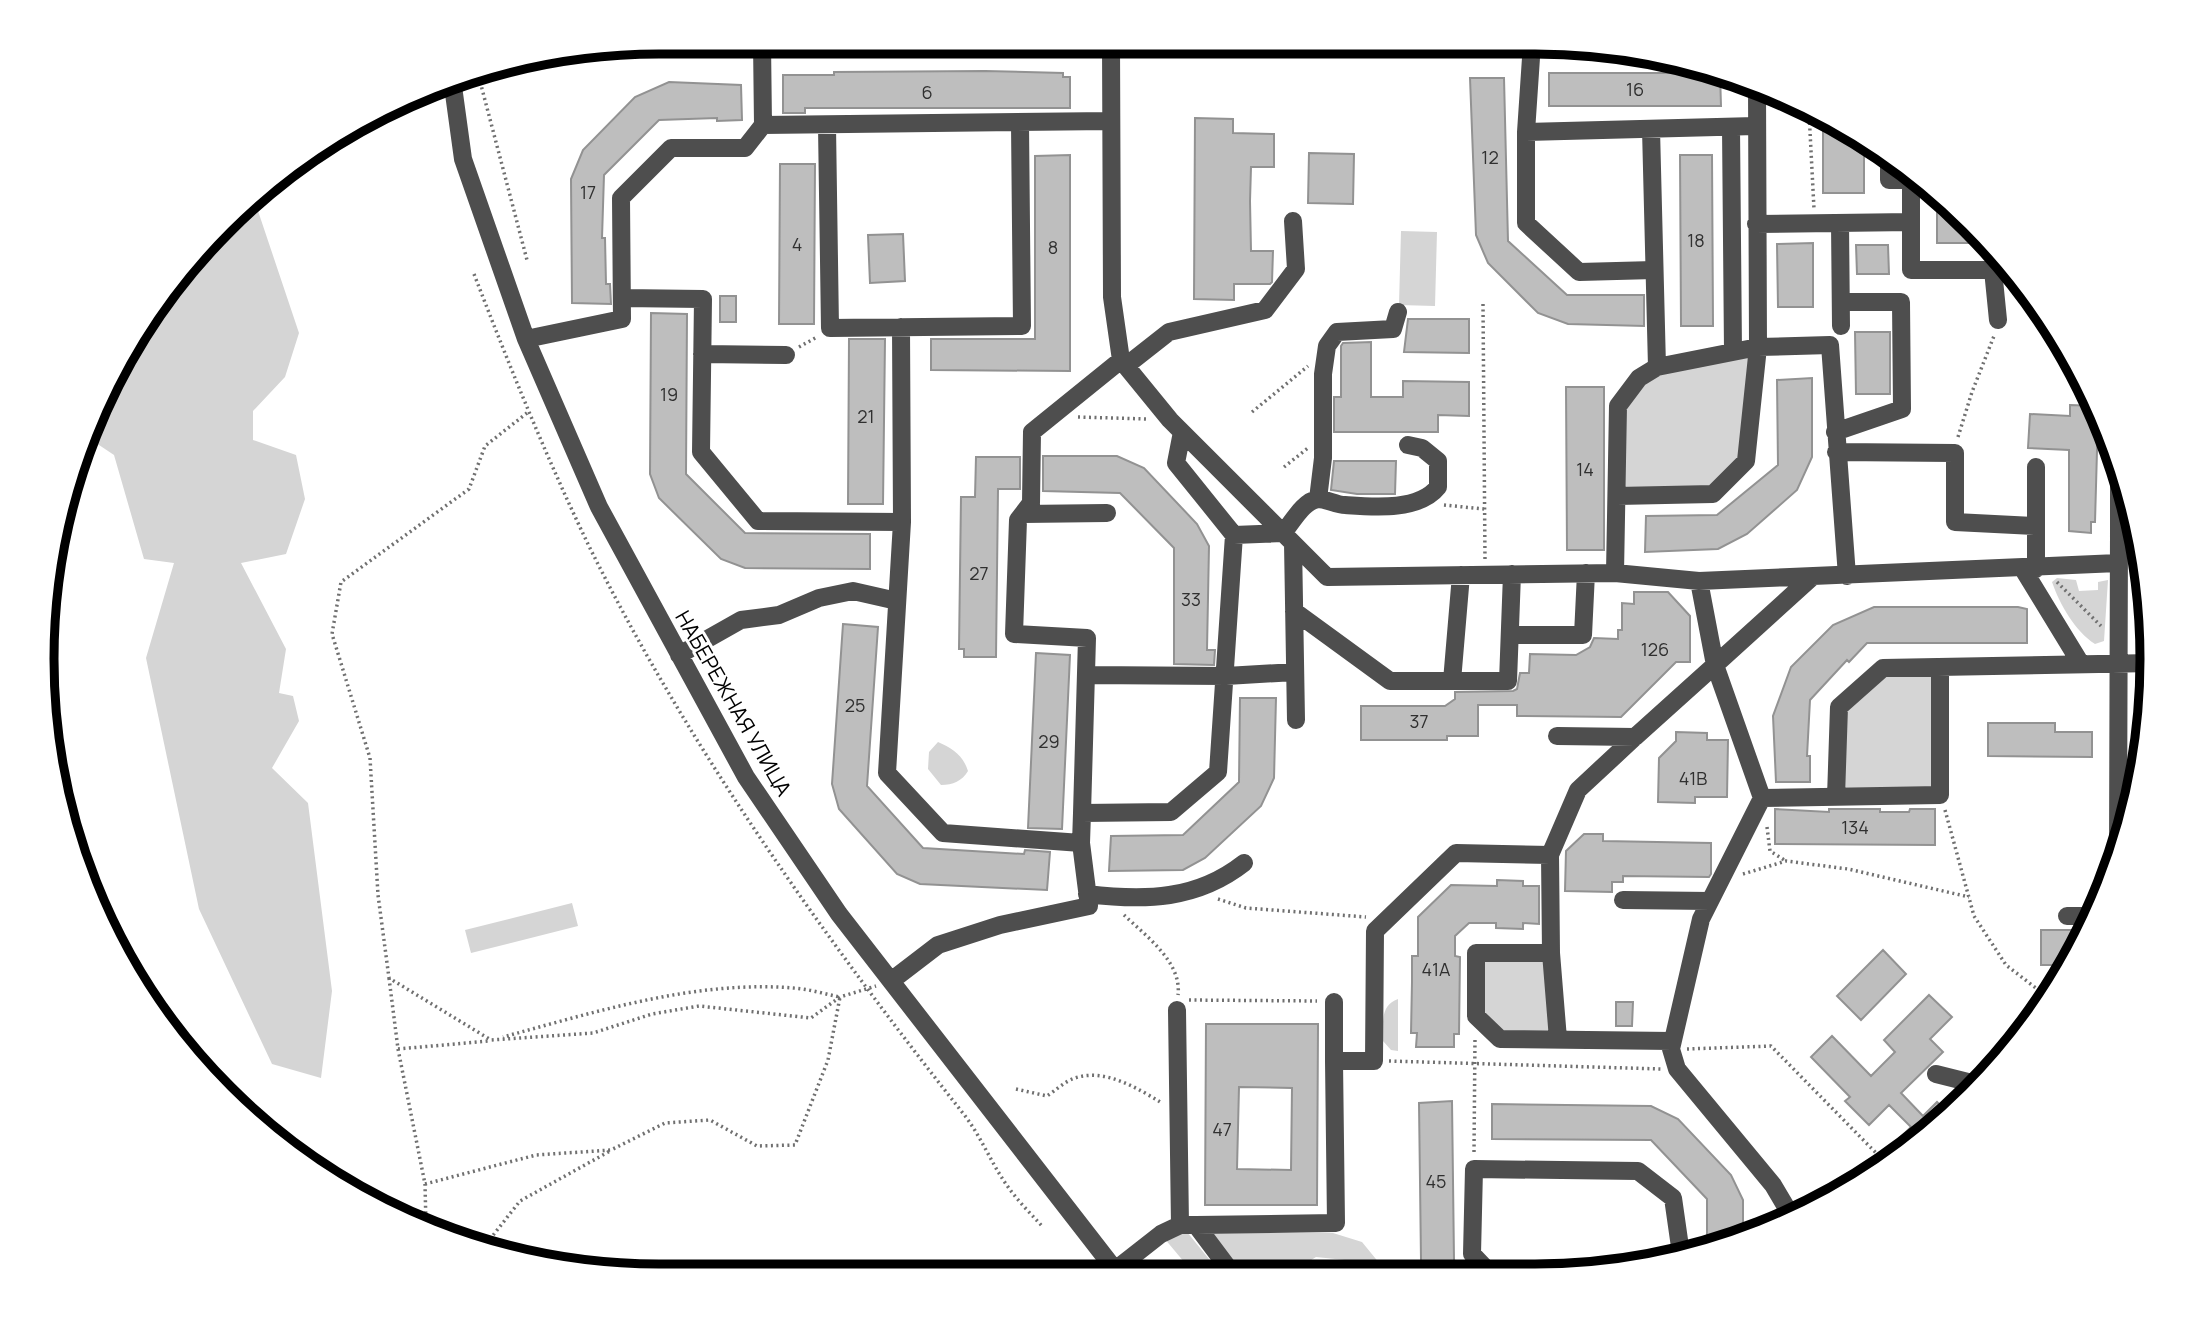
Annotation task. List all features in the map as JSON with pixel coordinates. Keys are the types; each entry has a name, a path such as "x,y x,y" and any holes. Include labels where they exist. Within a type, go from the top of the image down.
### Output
{"street":[{"path":"526,339 622,319 621,198 671,148 745,148 763,125 762,54"},
{"path":"1111,54 1112,297 1124,363 1176,426 1327,577 1615,573 1699,581 2118,564"},
{"path":"1531,54 1526,132 1526,223 1579,272 1654,270"},
{"name":"НАБЕРЕЖНАЯ УЛИЦА","path":"454,90 463,159 526,339 599,506 746,777 839,914 1111,1264"},
{"path":"1617,496 1713,494 1746,461 1758,346 1756,96"},
{"path":"763,125 1110,121"},
{"path":"827,126 830,328 1022,326 1020,124"},
{"path":"1526,132 1755,126"},
{"path":"1731,127 1733,352"},
{"path":"1651,129 1657,367"},
{"path":"1888,168 1888,180 1904,180"},
{"path":"1914,188 1911,270 1998,270"},
{"path":"891,981 938,945 1000,925 1089,906 1096,895 1081,843 1087,638 1014,635 1017,520 1031,503 1032,432 1169,332 1265,310 1296,269 1293,221"},
{"path":"1756,223 1911,222"},
{"path":"1840,223 1841,326"},
{"path":"1997,326 2001,273"},
{"path":"622,298 703,299 701,452 758,521 902,522"},
{"path":"1835,432 1902,410 1901,302 1841,302"},
{"path":"1318,499 1325,351 1337,332 1393,329 1398,312"},
{"path":"901,327 902,522 887,773 943,833 1081,843"},
{"path":"1615,573 1618,406 1639,378 1657,367 1758,346 1830,345 1847,576"},
{"path":"702,354 786,355"},
{"path":"1082,813 1171,812 1218,772 1234,535 1175,463 1176,426"},
{"path":"1296,720 1294,611 1288,538 1305,505 1318,499 1343,505 1417,503 1431,496 1438,487 1438,461 1422,448 1408,445"},
{"path":"1836,452 1955,453 1955,522 2035,526"},
{"path":"2036,467 2035,569 2081,664"},
{"path":"2118,821 2116,639 2119,502"},
{"path":"1023,514 1107,513"},
{"path":"2119,531 2126,531"},
{"path":"1234,535 1288,538"},
{"path":"1510,635 1583,635 1586,573"},
{"path":"1294,611 1390,681 1508,681 1512,574"},
{"path":"1452,681 1461,575"},
{"path":"1558,1039 1551,953 1550,855 1578,790 1812,577"},
{"path":"1699,581 1715,665 1762,798 1701,919 1672,1045 1677,1069 1773,1185 1787,1208"},
{"path":"679,655 741,620 779,615 819,598 853,592 897,601"},
{"path":"1836,797 1839,706 1883,668 2140,663"},
{"path":"1762,798 1940,795 1940,667"},
{"path":"1086,675 1226,676 1295,673"},
{"path":"1557,736 1635,737"},
{"path":"1334,1061 1374,1060 1376,932 1456,853 1550,855"},
{"path":"1096,895 1160,899 1206,888 1244,863"},
{"path":"1623,900 1710,901"},
{"path":"2067,916 2082,916"},
{"path":"1551,953 1476,953 1475,1016 1500,1039 1672,1045"},
{"path":"1126,1264 1161,1234 1188,1225 1336,1223 1334,1002"},
{"path":"1177,1010 1176,1111 1188,1225 1225,1264"},
{"path":"1936,1074 1968,1082"},
{"path":"1482,1264 1472,1254 1474,1169 1638,1171 1673,1198 1680,1246"}],"path":[{"path":"481,81 527,260"},
{"path":"1809,121 1814,213"},
{"path":"1483,304 1485,575"},
{"path":"1955,453 1972,392 1997,326"},
{"path":"786,355 830,328"},
{"path":"1252,412 1325,351"},
{"path":"426,1217 425,1184 398,1049 388,978 378,895 370,758 331,634 341,582 469,489 485,446 527,413"},
{"path":"1049,417 1176,426"},
{"path":"1284,467 1323,435"},
{"path":"1417,503 1484,509"},
{"path":"2035,569 2116,639"},
{"path":"1940,795 1974,916 2006,965 2040,991"},
{"path":"1762,798 1770,851 1786,861"},
{"path":"1720,881 1786,861 1848,869 1969,897"},
{"path":"1206,888 1219,900 1246,908 1388,919"},
{"path":"1096,895 1170,962 1179,983 1177,1000 1334,1002"},
{"path":"388,978 491,1040 682,995 780,988 840,997"},
{"path":"398,1049 593,1033 652,1014 699,1006 811,1018 840,997 891,981"},
{"path":"490,1239 520,1201 665,1123 710,1120 757,1146 795,1145 828,1060 840,997"},
{"path":"1672,1045 1771,1046 1880,1156"},
{"path":"1474,1169 1475,1051"},
{"path":"1374,1060 1475,1066 1677,1069"},
{"path":"1016,1089 1047,1096 1074,1078 1100,1076 1137,1087 1176,1111"},
{"path":"971,1124 1007,1185 1042,1226"},
{"path":"425,1184 536,1155 611,1150"}],"shaded area":[{"path":"257,207 299,333 285,377 253,411 253,440 296,455 305,499 286,554 241,563 286,649 279,693 293,696 299,721 272,768 308,803 332,991 321,1078 272,1064 199,909 146,658 174,563 144,559 114,455 95,442 135,357 156,323 204,260"},
{"path":"1401,231 1437,232 1435,306 1399,305"},
{"path":"1758,347 1746,461 1713,494 1617,496 1618,406 1639,378"},
{"path":"2057,578 2076,580 2079,591 2098,590 2098,582 2108,580 2104,641 2095,644 2075,625 2059,600 2052,582"},
{"path":"1940,667 1940,795 1836,797 1839,707 1883,668"},
{"path":"938,742 956,753 966,765 968,771 957,782 941,785 928,769 929,752"},
{"path":"572,903 578,926 471,953 465,930"},
{"path":"1476,953 1551,953 1558,1039 1500,1039 1476,1016"},
{"path":"1398,999 1398,1051 1391,1050 1383,1041 1383,1028 1385,1010"},
{"path":"1187,1232 1213,1264 1186,1264 1164,1238"},
{"path":"1207,1233 1333,1233 1362,1242 1380,1264 1350,1264 1345,1260 1316,1257 1305,1264 1234,1264"}],"building":[{"path":"985,71 1063,73 1063,77 1070,77 1070,108 805,108 805,113 783,113 783,75"},
{"path":"1549,73 1683,73 1720,83 1721,106 1549,106"},
{"path":"1470,78 1504,78 1508,241 1567,295 1644,295 1644,326 1568,324 1538,313 1488,263 1476,235"},
{"path":"669,82 741,85 742,120 659,120 604,175 602,238 605,238 606,284 610,284 611,304 572,303 571,179 583,150 635,97"},
{"path":"1195,118 1233,119 1233,133 1274,134 1274,167 1251,167 1250,201 1251,251 1273,251 1272,282 1234,284 1234,300 1194,299"},
{"path":"1823,128 1864,152 1864,193 1823,193"},
{"path":"1309,153 1354,154 1353,204 1308,203"},
{"path":"1070,155 1070,371 931,370 931,339 1035,339 1035,156"},
{"path":"1680,155 1712,155 1713,326 1681,326"},
{"path":"780,164 815,164 814,324 779,324"},
{"path":"1937,207 1974,243 1937,243"},
{"path":"903,234 905,281 870,283 868,235"},
{"path":"1813,243 1813,307 1778,307 1777,244"},
{"path":"1856,245 1888,245 1889,274 1857,274"},
{"path":"720,296 736,296 736,322 720,322"},
{"path":"651,313 687,314 686,474 745,533 870,534 870,569 745,568 721,559 659,498 650,474"},
{"path":"1408,319 1469,319 1469,353 1404,352"},
{"path":"1855,332 1890,332 1890,394 1856,394"},
{"path":"849,339 885,339 883,504 848,504"},
{"path":"1371,342 1371,397 1403,397 1403,381 1469,382 1469,416 1438,415 1438,432 1334,432 1334,397 1341,397 1341,346 1343,343"},
{"path":"1812,378 1812,457 1797,490 1747,534 1718,549 1645,552 1646,516 1717,515 1778,465 1777,380"},
{"path":"1566,387 1604,387 1604,550 1567,550"},
{"path":"2070,405 2083,406 2097,437 2095,522 2091,522 2091,533 2069,531 2069,450 2028,448 2030,414 2070,416"},
{"path":"1043,456 1117,456 1144,468 1197,524 1209,546 1207,650 1215,650 1214,665 1174,664 1174,548 1120,493 1043,491"},
{"path":"976,457 1020,457 1020,489 998,489 996,657 964,657 964,649 959,649 961,497 975,497"},
{"path":"1334,461 1396,461 1395,494 1357,494 1331,490"},
{"path":"1634,592 1668,592 1690,616 1690,662 1676,662 1621,717 1517,716 1517,705 1478,705 1478,736 1447,736 1447,740 1361,740 1361,706 1445,706 1455,699 1455,692 1513,691 1517,689 1520,673 1529,673 1530,654 1576,655 1590,647 1594,638 1618,639 1618,630 1622,630 1622,603 1634,604"},
{"path":"1874,607 2027,609 2027,643 1867,643 1849,662 1847,660 1810,700 1807,756 1810,756 1810,782 1776,782 1773,716 1791,667 1833,625"},
{"path":"843,624 878,627 867,786 923,848 1024,854 1025,850 1050,852 1047,890 920,884 897,874 839,809 832,784"},
{"path":"1036,653 1070,655 1062,829 1028,828"},
{"path":"1240,698 1276,698 1274,778 1261,806 1205,858 1183,870 1109,871 1111,836 1183,835 1239,782"},
{"path":"1988,723 2055,723 2055,732 2092,732 2092,757 1988,756"},
{"path":"1676,732 1707,733 1707,740 1728,740 1727,797 1695,797 1695,803 1658,802 1659,758 1676,741"},
{"path":"1775,809 1829,812 1829,809 1880,809 1880,812 1909,812 1910,809 1935,809 1935,845 1775,844"},
{"path":"1584,834 1603,834 1603,841 1711,843 1711,874 1709,877 1623,876 1623,882 1612,882 1612,892 1565,891 1566,851"},
{"path":"1497,880 1523,881 1523,886 1539,886 1539,924 1523,923 1523,929 1496,928 1496,923 1469,923 1455,936 1455,956 1460,957 1459,1034 1454,1034 1454,1047 1416,1047 1417,1033 1411,1033 1412,956 1418,956 1418,917 1451,885 1497,886"},
{"path":"2041,930 2075,930 2057,965 2041,965"},
{"path":"1883,950 1906,974 1861,1020 1837,996"},
{"path":"1929,995 1952,1017 1930,1039 1943,1052 1901,1093 1923,1116 1937,1102 1942,1107 1886,1151 1911,1127 1889,1105 1869,1125 1845,1101 1850,1097 1811,1057 1832,1036 1871,1076 1895,1052 1884,1040"},
{"path":"1616,1002 1633,1002 1632,1026 1616,1026"},
{"path":"1206,1024 1318,1024 1317,1205 1205,1205","holes":["1239,1087 1292,1088 1291,1170 1237,1169"]},
{"path":"1452,1101 1454,1260 1457,1264 1423,1264 1421,1260 1419,1103"},
{"path":"1492,1104 1651,1106 1678,1119 1731,1175 1743,1200 1743,1227 1707,1239 1707,1199 1651,1140 1492,1139"}]}
